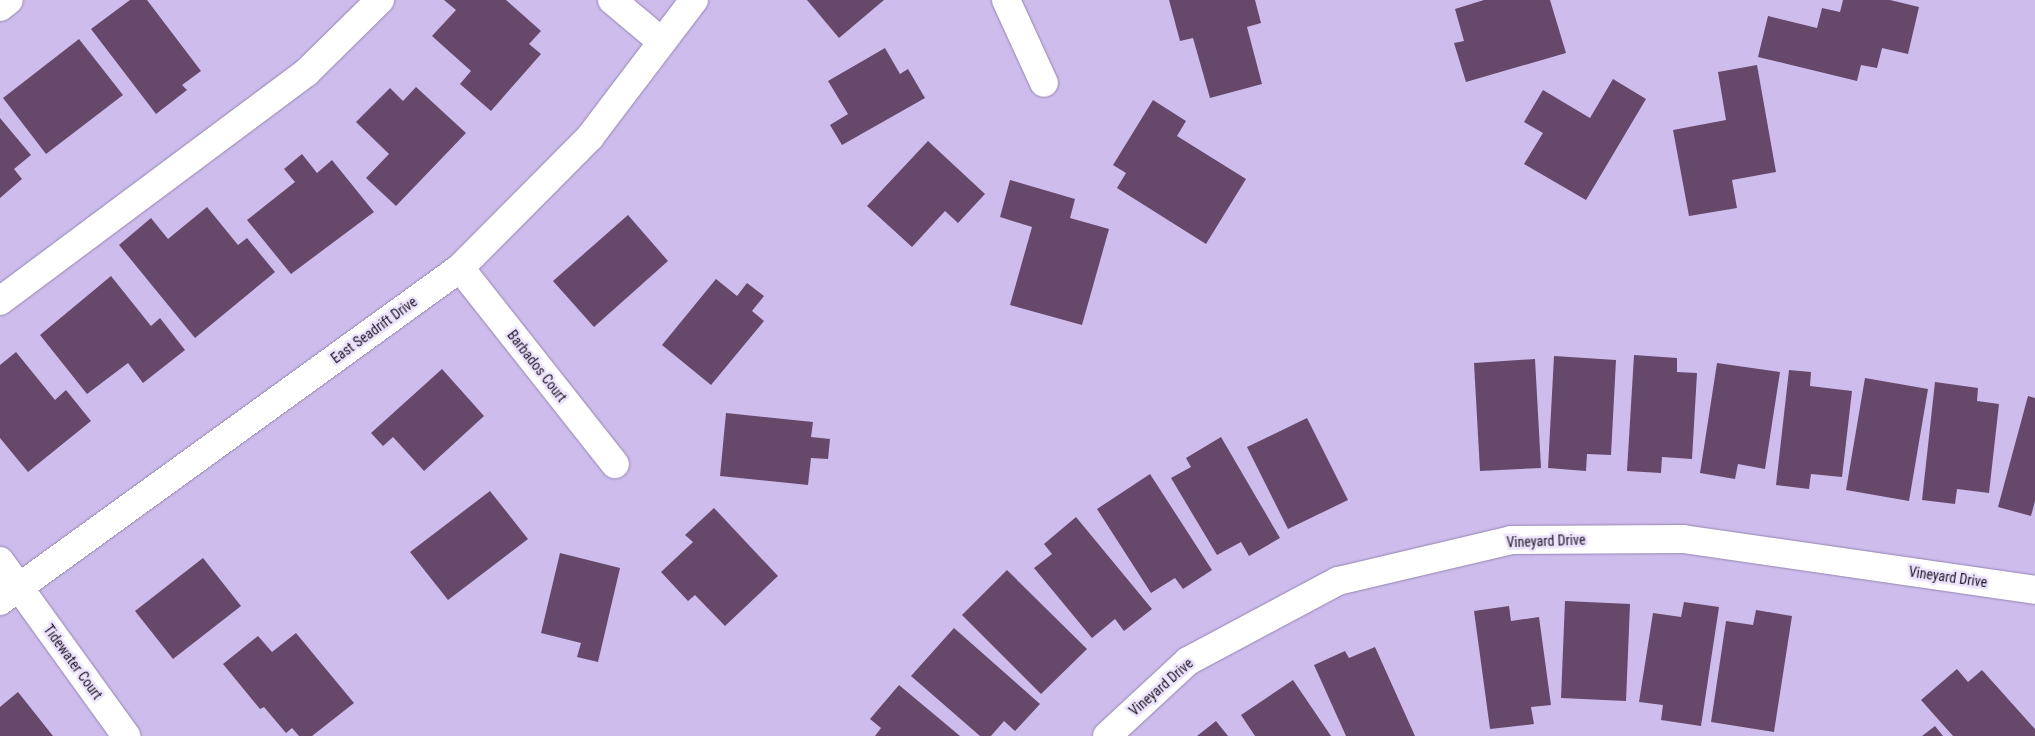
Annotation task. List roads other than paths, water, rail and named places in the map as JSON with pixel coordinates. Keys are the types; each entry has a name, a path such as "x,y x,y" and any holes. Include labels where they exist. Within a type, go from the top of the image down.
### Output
{"street":[{"path":"0,7 9,0"},
{"path":"0,301 306,73 380,0"},
{"path":"612,0 662,42"},
{"name":"East Seadrift Drive","path":"10,594 460,268 590,137 694,0"},
{"path":"1006,0 1044,83"},
{"name":"Barbados Court","path":"460,268 615,464"},
{"name":"Vineyard Drive","path":"1107,736 1188,661 1338,582 1511,540 1683,539 2035,590"},
{"name":"Tidewater Court","path":"0,561 10,594 126,736"}]}
